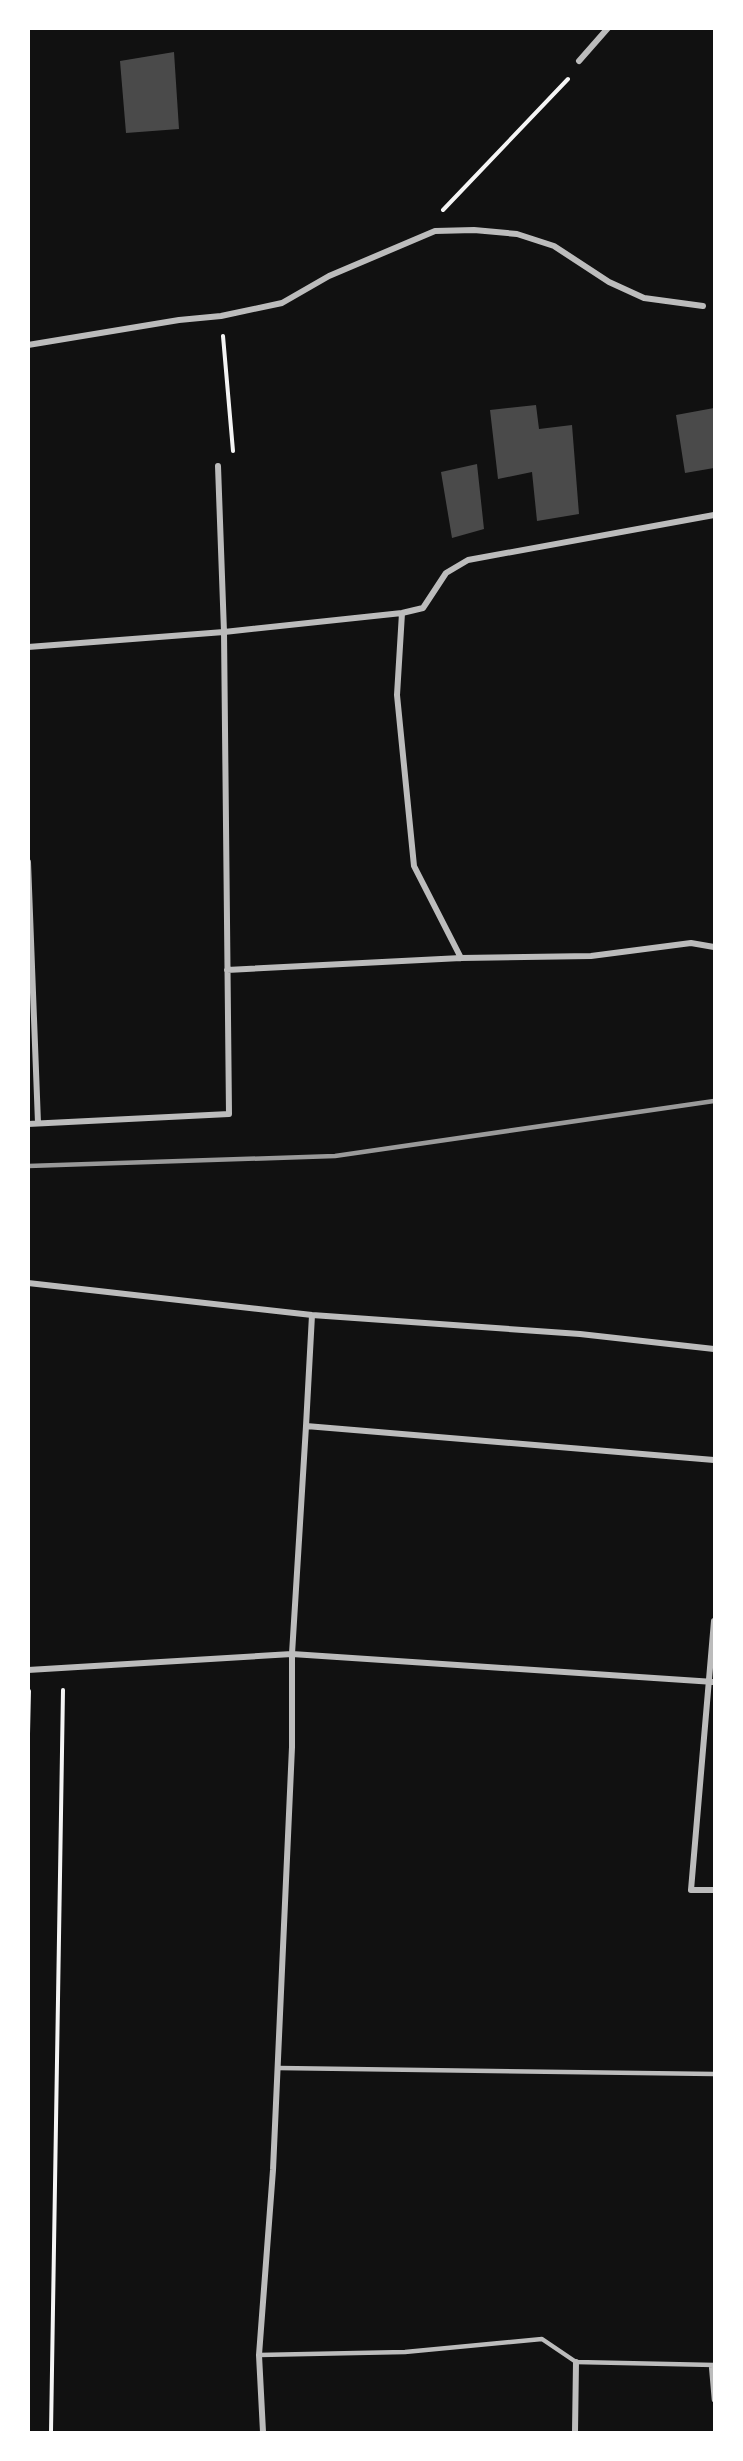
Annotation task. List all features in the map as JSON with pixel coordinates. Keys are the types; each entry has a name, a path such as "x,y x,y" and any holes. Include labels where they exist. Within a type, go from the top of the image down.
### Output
{"street":[{"path":"579,61 608,28"},
{"path":"28,345 179,320 221,316 282,303 329,276 435,231 474,230 517,234 554,246 609,282 644,298 703,306"},
{"path":"28,1124 229,1114 224,632 218,466"},
{"path":"28,646 224,632 402,613 423,608 446,573 468,560 714,515"},
{"path":"402,613 397,695 414,866 461,958"},
{"path":"28,862 38,1123"},
{"path":"228,970 461,958 591,956 691,942 714,947"},
{"path":"28,1283 312,1315 580,1334 714,1349"},
{"path":"263,2433 259,2355 279,2068 292,1747 292,1654 312,1315"},
{"path":"306,1426 714,1460"},
{"path":"714,1621 712,1682 691,1890 714,1890"},
{"path":"29,1670 292,1654 712,1682"},
{"path":"575,2433 576,2362"}],"lane":[{"path":"279,2068 714,2074"},
{"path":"259,2355 405,2352 542,2339 576,2362 713,2365 714,2400"}],"path":[{"path":"435,231 445,206 572,75 579,61"},
{"path":"218,466 233,454 221,316"},
{"path":"51,2433 63,1668"},
{"path":"28,1734 29,1670"}],"building":[{"path":"174,52 179,129 126,133 120,61"},
{"path":"536,405 539,429 572,425 579,514 537,521 532,472 498,479 490,410"},
{"path":"714,408 714,468 685,473 676,415"},
{"path":"477,464 484,529 452,538 441,472"}],"railway":[{"path":"28,1166 335,1156 714,1101"}]}
